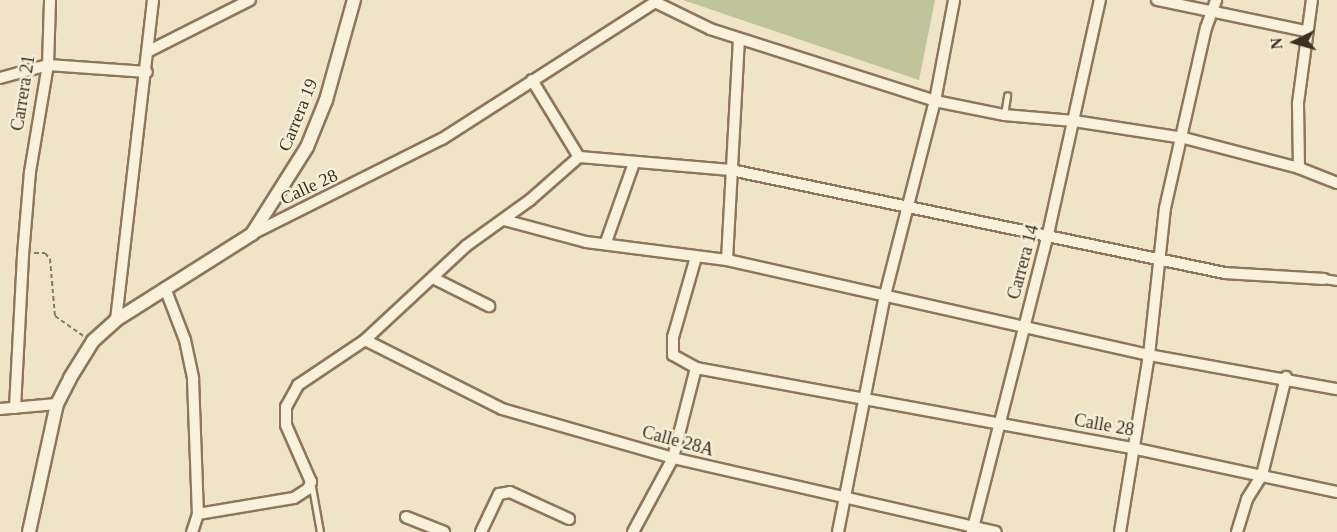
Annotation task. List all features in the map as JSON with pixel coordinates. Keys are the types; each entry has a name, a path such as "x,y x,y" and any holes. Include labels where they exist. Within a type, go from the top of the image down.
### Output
{"street":[{"name":"Carrera 21","path":"15,408 30,172 48,65 50,0"},
{"path":"116,320 147,72 153,0"},
{"path":"149,51 250,0"},
{"name":"Carrera 19","path":"252,234 307,147 326,100 354,0"},
{"path":"838,532 884,298 935,101 954,0"},
{"name":"Carrera 14","path":"973,530 1001,425 1022,327 1048,234 1100,0"},
{"path":"1157,0 1214,5 1305,31"},
{"path":"1299,168 1298,103 1305,31 1312,0"},
{"path":"656,1 739,39 935,101 1004,115 1074,121 1184,138 1299,168 1337,183"},
{"name":"Calle 28","path":"57,404 93,341 116,320 252,234 432,144 656,1"},
{"path":"1120,532 1149,355 1158,260 1171,180 1184,138 1214,5"},
{"path":"727,260 739,39"},
{"path":"0,78 48,65 147,72"},
{"path":"532,80 579,157"},
{"path":"198,514 294,498 308,489 311,482 286,425 286,407 298,384 365,340 466,246 504,220 579,157 634,164 731,170 909,208 1048,234 1225,273 1337,281"},
{"path":"606,242 634,164"},
{"path":"504,220 586,242 606,242 727,260 884,298 1149,355 1286,377 1337,390"},
{"name":"Calle 28","path":"696,257 673,337 673,355 696,368 1132,448 1337,492"},
{"path":"433,278 489,306"},
{"path":"165,288 185,340 193,379 198,514 192,532"},
{"name":"Calle 28A","path":"365,340 502,409 673,458 973,530 996,532"},
{"path":"633,532 673,458 696,368"},
{"path":"1237,532 1247,499 1262,475 1286,377"},
{"path":"0,409 57,404 28,532"},
{"path":"481,532 499,494 510,492 569,519"},
{"path":"406,517 444,532"}],"lane":[{"path":"1004,115 1007,95"},
{"path":"311,482 320,532"}],"path":[{"path":"45,253 50,259 55,316 93,341"}],"green space":[{"path":"683,0 935,0 919,80"}]}
